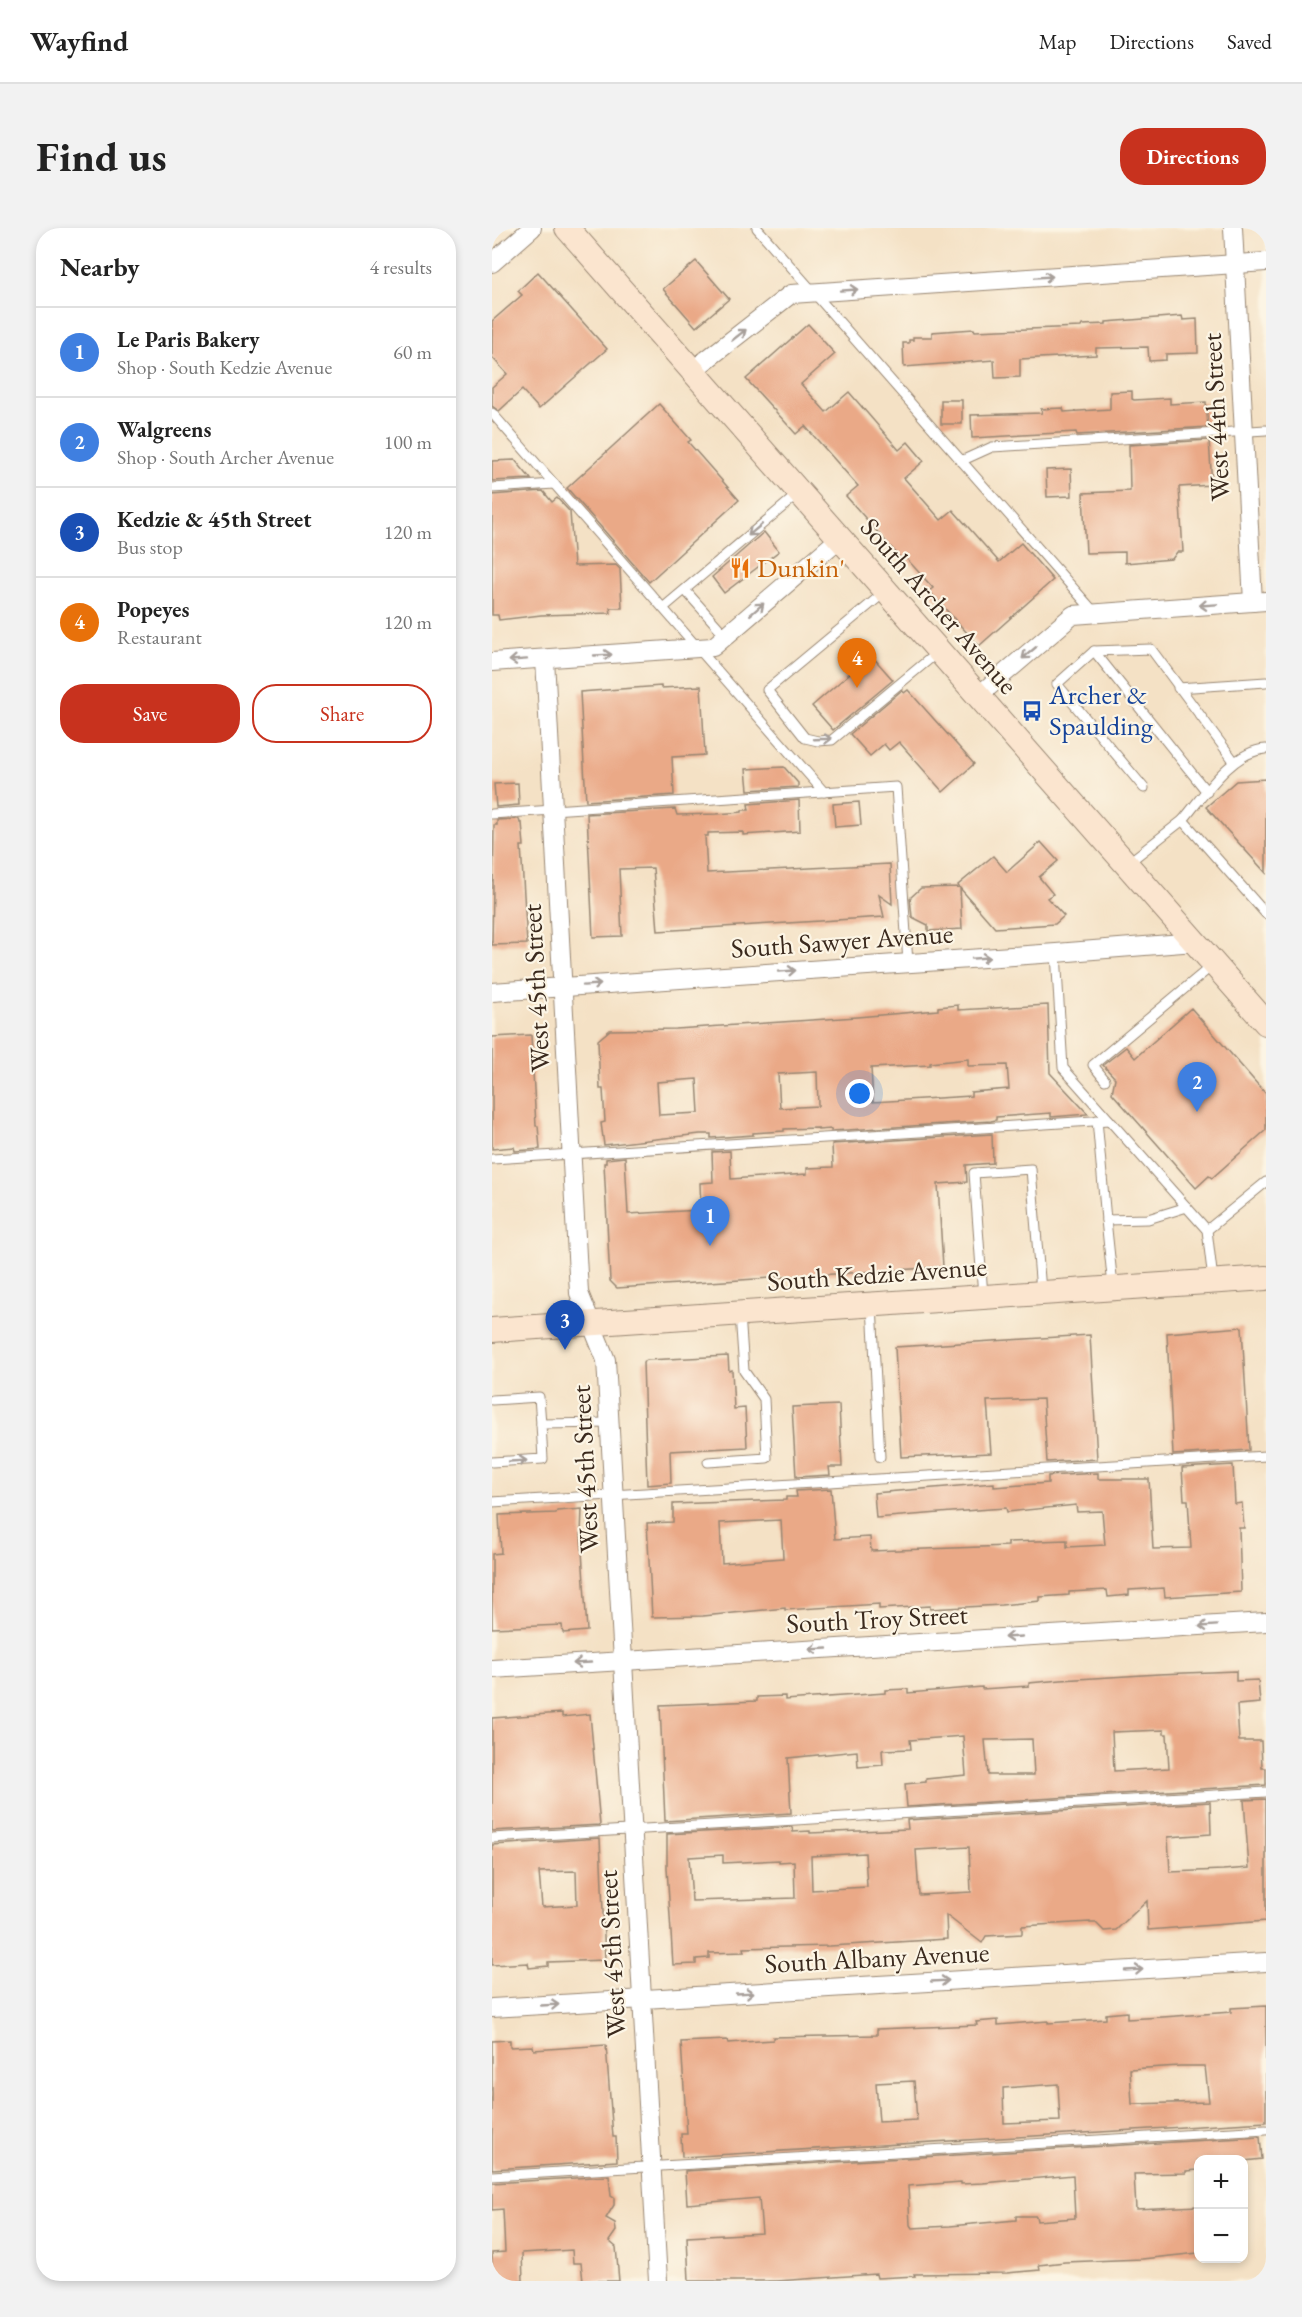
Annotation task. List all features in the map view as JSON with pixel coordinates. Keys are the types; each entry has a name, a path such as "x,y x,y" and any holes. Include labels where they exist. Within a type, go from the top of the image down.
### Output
{"main road":[{"name":"South Archer Avenue","path":"567,228 1214,964 1264,1016"},
{"name":"South Kedzie Avenue","path":"492,1330 1266,1278"}],"street":[{"path":"492,263 532,228"},
{"name":"West 44th Street","path":"1233,228 1244,431 1260,602"},
{"path":"692,371 791,294 1266,262"},
{"path":"492,662 713,647 840,538"},
{"path":"978,696 1073,615 1260,602"},
{"name":"West 45th Street","path":"545,659 579,1293 606,1360 658,2281"},
{"name":"South Sawyer Avenue","path":"492,992 1195,942"},
{"name":"South Troy Street","path":"492,1669 1266,1622"},
{"name":"South Albany Avenue","path":"492,2008 1266,1962"}],"lane":[{"path":"757,228 1095,613"},
{"path":"492,413 824,792"},
{"path":"961,461 992,447 1266,430"},
{"path":"492,489 554,484"},
{"path":"663,608 800,492"},
{"path":"685,590 726,636"},
{"path":"886,591 767,690 805,738 818,741 832,740 939,651"},
{"path":"1144,788 1057,684 1094,651 1150,649 1234,761"},
{"path":"1094,651 1207,792"},
{"path":"1178,688 1266,682"},
{"path":"1126,864 1183,820 1234,761 1253,750 1266,749"},
{"path":"492,814 897,787 908,963"},
{"path":"1183,820 1266,914"},
{"path":"1056,953 1063,1068 1207,1230 1213,1282"},
{"path":"1105,1080 1093,1065 1214,964"},
{"path":"1097,1120 1113,1288"},
{"path":"492,1159 1109,1120"},
{"path":"983,1297 974,1173 1008,1170 1032,1169 1041,1293"},
{"path":"1207,1230 1266,1182"},
{"path":"1106,1220 1148,1219 1187,1208"},
{"path":"872,1305 880,1457"},
{"path":"708,1462 767,1458 764,1399 744,1371 740,1314"},
{"path":"492,1400 539,1397 543,1460 492,1462"},
{"path":"541,1424 610,1423"},
{"path":"492,1502 1266,1456"},
{"path":"492,1838 1266,1792"},
{"path":"492,2176 1266,2130"}],"building":[{"path":"696,261 729,299 696,327 663,289"},
{"path":"538,272 607,349 539,409 522,390 499,411 492,406 492,387 507,374 492,357 492,321 522,295 518,291"},
{"path":"1182,316 1183,320 1197,319 1198,353 1166,354 1166,360 1149,361 1148,347 1096,348 1096,355 1020,359 1020,377 995,378 994,360 904,367 903,343 909,343 913,337 932,337 932,332 1081,327 1082,325 1106,324 1106,322"},
{"path":"808,324 835,354 801,384 826,412 849,392 899,450 908,442 924,461 904,478 941,520 953,510 999,562 1021,543 1053,580 979,646 929,591 933,588 906,558 903,561 846,496 858,486 805,426 796,434 746,379"},
{"path":"1132,391 1134,400 1170,398 1170,404 1206,402 1208,427 1077,435 1076,432 972,438 971,415 1042,413 1041,409 1063,408 1064,412 1110,409 1110,392"},
{"path":"941,400 962,400 962,424 941,424"},
{"path":"659,404 691,440 688,442 739,500 649,582 567,488"},
{"path":"1209,440 1212,485 1179,487 1183,552 1177,552 1172,559 1125,563 1125,552 1086,553 1083,493 1130,491 1129,445"},
{"path":"515,460 531,479 492,481 492,461"},
{"path":"1071,469 1072,496 1047,497 1046,470"},
{"path":"543,491 552,502 557,498 570,512 574,566 616,565 620,569 622,608 610,608 611,613 541,615 499,620 498,615 492,615 492,495"},
{"name":"Dunkin'","path":"764,532 779,551 724,593 712,577"},
{"path":"871,655 893,680 833,730 812,706"},
{"path":"661,686 661,688 701,686 705,755 672,757 674,795 586,801 580,692"},
{"path":"902,690 904,693 908,690 974,764 943,792 899,742 889,750 884,744 870,756 850,734"},
{"path":"784,767 798,783 798,787 748,790 746,769"},
{"path":"1266,779 1266,873 1206,807 1236,781"},
{"path":"518,783 519,805 496,807 494,784"},
{"path":"799,800 800,831 743,835 743,832 708,833 708,836 705,836 707,873 890,864 892,904 879,895 884,917 658,931 653,868 619,869 622,936 593,937 587,814 675,809 677,815 717,814 749,810 748,804"},
{"path":"859,802 861,825 835,827 833,804"},
{"path":"519,819 522,823 524,846 521,846 527,944 492,945 494,825 497,825 497,820"},
{"path":"1041,842 1058,861 1039,877 1053,894 1047,898 1064,916 1055,924 995,928 960,888 962,929 928,931 928,925 912,917 910,898 921,888 959,887 958,885 993,856 1007,872"},
{"path":"958,1005 958,1010 1048,1005 1050,1073 1088,1114 1051,1117 1051,1113 996,1117 996,1120 991,1121 831,1131 831,1129 818,1130 818,1128 784,1129 784,1131 753,1133 753,1135 711,1138 711,1134 700,1134 604,1145 601,1123 605,1122 603,1089 600,1089 598,1040 610,1030 676,1029 857,1017 938,1010 938,1007","holes":["968,1059 968,1066 1007,1065 1009,1089 971,1092 971,1096 873,1102 871,1068 930,1065 930,1063","817,1072 818,1106 780,1108 778,1074","697,1079 699,1113 659,1115 657,1082"]},
{"path":"1191,1008 1266,1094 1266,1130 1212,1178 1209,1176 1196,1188 1112,1093 1115,1078 1103,1065 1126,1047 1135,1058"},
{"path":"531,1035 536,1126 538,1126 540,1149 515,1151 514,1147 492,1149 492,1037"},
{"path":"992,1134 993,1163 966,1165 967,1182 938,1184 943,1267 617,1288 610,1281 604,1163 606,1159 625,1157 628,1214 701,1210 700,1183 713,1182 712,1152 730,1151 731,1179 807,1174 807,1168 833,1167 832,1144"},
{"path":"1242,1327 1249,1450 1173,1455 1167,1333"},
{"path":"1090,1335 1097,1459 1047,1462 1043,1399 987,1401 991,1453 901,1457 895,1347"},
{"path":"728,1356 729,1371 732,1370 734,1409 745,1408 747,1447 670,1451 671,1483 647,1485 643,1362"},
{"path":"839,1405 842,1467 829,1467 830,1475 796,1477 792,1407"},
{"path":"1233,1465 1235,1504 1242,1503 1244,1528 1239,1528 1241,1592 1165,1597 1164,1588 1129,1590 1129,1595 1108,1597 1107,1590 1069,1592 1069,1595 1040,1597 1040,1601 1001,1605 879,1609 879,1604 785,1610 785,1608 703,1616 652,1617 647,1523 673,1522 673,1504 786,1500 786,1497 797,1497 796,1491 831,1489 835,1539 870,1537 871,1551 1008,1546 1008,1542 1067,1540 1067,1547 1105,1545 1102,1511 1077,1512 1076,1505 1007,1512 1006,1508 876,1518 874,1493 994,1483 994,1487 1048,1483 1048,1476 1098,1473 1098,1479 1149,1479 1153,1549 1191,1548 1188,1500 1184,1500 1182,1468","holes":["781,1520 783,1558 722,1563 720,1523"]},
{"path":"582,1509 581,1535 587,1631 563,1633 562,1625 492,1628 492,1554 501,1553 499,1515 556,1513 557,1511"},
{"path":"1236,1671 1236,1681 1258,1680 1260,1703 1237,1705 1239,1741 1261,1741 1262,1768 1266,1768 1266,1785 907,1807 905,1784 926,1782 926,1779 966,1775 963,1736 910,1740 911,1749 882,1750 883,1765 858,1767 857,1751 788,1758 791,1813 665,1821 660,1705 757,1701 757,1697 785,1696 785,1700 885,1693 885,1690 908,1689 908,1693 982,1687 982,1689 1029,1686 1029,1683 1061,1680","holes":["1164,1730 1164,1734 1167,1734 1169,1768 1114,1771 1112,1732","1032,1739 1034,1775 988,1775 985,1740"]},
{"path":"562,1713 562,1717 590,1714 600,1825 492,1831 492,1718"},
{"path":"1266,1799 1266,1921 1148,1930 1147,1901 1116,1930 1104,1931 1096,1923 1090,1922 1022,1926 1022,1934 986,1936 982,1943 946,1915 947,1939 830,1946 743,1948 744,1952 709,1953 709,1958 696,1959 696,1964 673,1965 667,1834 792,1827 793,1832 810,1831 810,1833 908,1829 907,1820 1210,1802 1211,1834 1168,1837 1170,1872 1223,1870 1249,1868 1244,1800","holes":["969,1847 971,1892 919,1895 916,1850","865,1853 867,1887 812,1890 811,1856","723,1855 723,1863 794,1861 795,1898 692,1901 689,1857"]},
{"path":"600,1838 605,1960 548,1962 548,1966 529,1968 528,1963 492,1965 492,1845","holes":["576,1871 577,1905 542,1907 539,1872"]},
{"path":"1266,2006 1266,2122 682,2157 681,2134 687,2134 681,2042 727,2040 728,2043 773,2040 773,2037 877,2035 877,2029 977,2025 976,2022 998,2020 998,2025 1048,2021 1048,2023 1106,2019 1106,2014 1127,2012 1127,2019 1163,2017 1231,2012 1231,2008","holes":["1205,2066 1209,2102 1132,2104 1130,2069","914,2081 917,2120 879,2122 876,2083","1058,2084 1060,2121 1004,2123 1003,2088"]},
{"path":"510,2040 510,2047 533,2046 534,2050 606,2045 617,2161 492,2169 492,2041"},
{"path":"1260,2137 1262,2159 1248,2161 1248,2155 1194,2155 1194,2170 1186,2171 1186,2173 1134,2174 1136,2209 1194,2206 1194,2253 1142,2259 1065,2262 1039,2265 1040,2270 1007,2273 914,2274 915,2276 877,2278 876,2274 777,2281 689,2281 687,2237 762,2233 759,2198 687,2204 685,2171","holes":["1073,2175 1075,2218 1037,2221 1036,2216 1016,2216 1016,2220 912,2228 908,2186 961,2182 961,2184 983,2183"]},
{"path":"609,2176 614,2205 606,2218 615,2223 616,2231 609,2241 616,2247 619,2281 583,2281 581,2263 573,2263 572,2250 522,2253 523,2281 492,2281 492,2253 505,2252 503,2209 492,2210 492,2183"}],"place":[{"name":"Dunkin'","path":"740,568"},
{"name":"Popeyes","path":"857,688"},
{"name":"Archer & Spaulding","path":"1032,711"},
{"name":"Walgreens","path":"1197,1112"},
{"name":"Le Paris Bakery","path":"710,1246"},
{"name":"Kedzie & 45th Street","path":"565,1350"}]}
